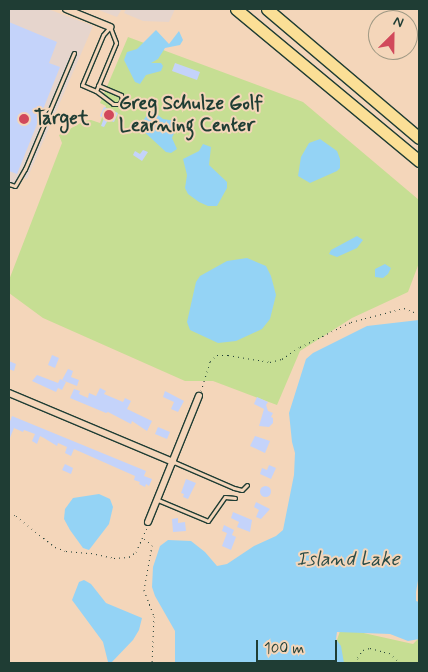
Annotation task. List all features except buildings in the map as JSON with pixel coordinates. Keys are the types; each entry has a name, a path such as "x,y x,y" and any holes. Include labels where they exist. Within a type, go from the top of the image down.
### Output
{"highway":[{"path":"236,9 419,161"},
{"path":"267,9 419,138"}],"street":[{"path":"66,9 110,27"},
{"path":"9,393 173,462"},
{"path":"148,522 200,396"}],"lane":[{"path":"96,91 98,84 116,43 110,27 103,35 82,85 96,91 113,104 118,104 122,100 121,95 98,84"},
{"path":"9,184 14,186 25,169 74,53"},
{"path":"173,462 234,488 242,490 247,485"},
{"path":"158,500 208,521 225,497 235,498"}],"path":[{"path":"200,396 210,361 217,355 228,354 270,362 282,359 300,347 351,322 404,308 413,312 419,310"},
{"path":"9,512 55,547 66,551 91,552 114,558 129,557 136,552 143,539 148,522"},
{"path":"143,539 152,545 144,590 153,612 155,633 152,663"},
{"path":"361,663 358,657 363,650 370,648 389,653 401,663"}],"shaded area":[{"path":"9,9 48,9 93,26 27,179 22,177 16,190 9,187"},
{"path":"96,9 122,9 117,17"},
{"path":"126,9 175,9 169,22 143,21 124,13"}],"green space":[{"path":"128,37 303,102 419,200 419,263 408,292 352,318 300,351 277,405 213,381 185,381 43,318 9,293 9,280 62,143 59,135 84,121 91,120 100,123 106,106 100,103"},
{"path":"341,628 413,644 419,638 419,663 339,663 335,646"}],"water":[{"path":"156,30 169,44 179,31 183,40 180,45 165,48 158,59 151,63 161,63 163,66 161,71 146,75 140,84 135,82 124,60 127,52 137,49"},
{"path":"153,111 163,119 175,121 178,124 172,138 177,149 171,153 166,152 139,127 147,115"},
{"path":"320,139 337,151 340,159 340,168 310,183 298,176 301,157 309,143"},
{"path":"203,144 211,147 209,165 227,182 227,188 217,206 208,206 199,202 188,194 185,188 187,175 183,159 199,151"},
{"path":"357,236 363,240 357,248 337,257 329,254 331,250"},
{"path":"247,258 266,266 271,276 276,295 270,319 262,329 236,341 218,343 190,330 187,322 196,282 200,276 227,261"},
{"path":"385,264 391,268 388,274 383,278 375,277 375,269"},
{"name":"Island Lake","path":"419,320 419,575 416,601 419,602 419,639 408,641 390,634 337,632 336,639 341,646 344,663 175,663 175,631 155,596 152,587 153,567 160,546 168,540 191,541 205,552 217,566 227,564 283,530 294,475 295,453 289,413 306,359 313,353 367,326"},
{"path":"99,494 110,499 113,507 109,524 89,550 83,548 70,530 64,519 65,509 73,498"},
{"path":"84,580 91,584 106,603 142,618 139,630 133,640 111,663 108,662 103,642 72,600 79,582"}],"place":[{"name":"Greg Schulze Golf Learning Center","path":"109,115"},
{"name":"Target","path":"24,119"}]}
